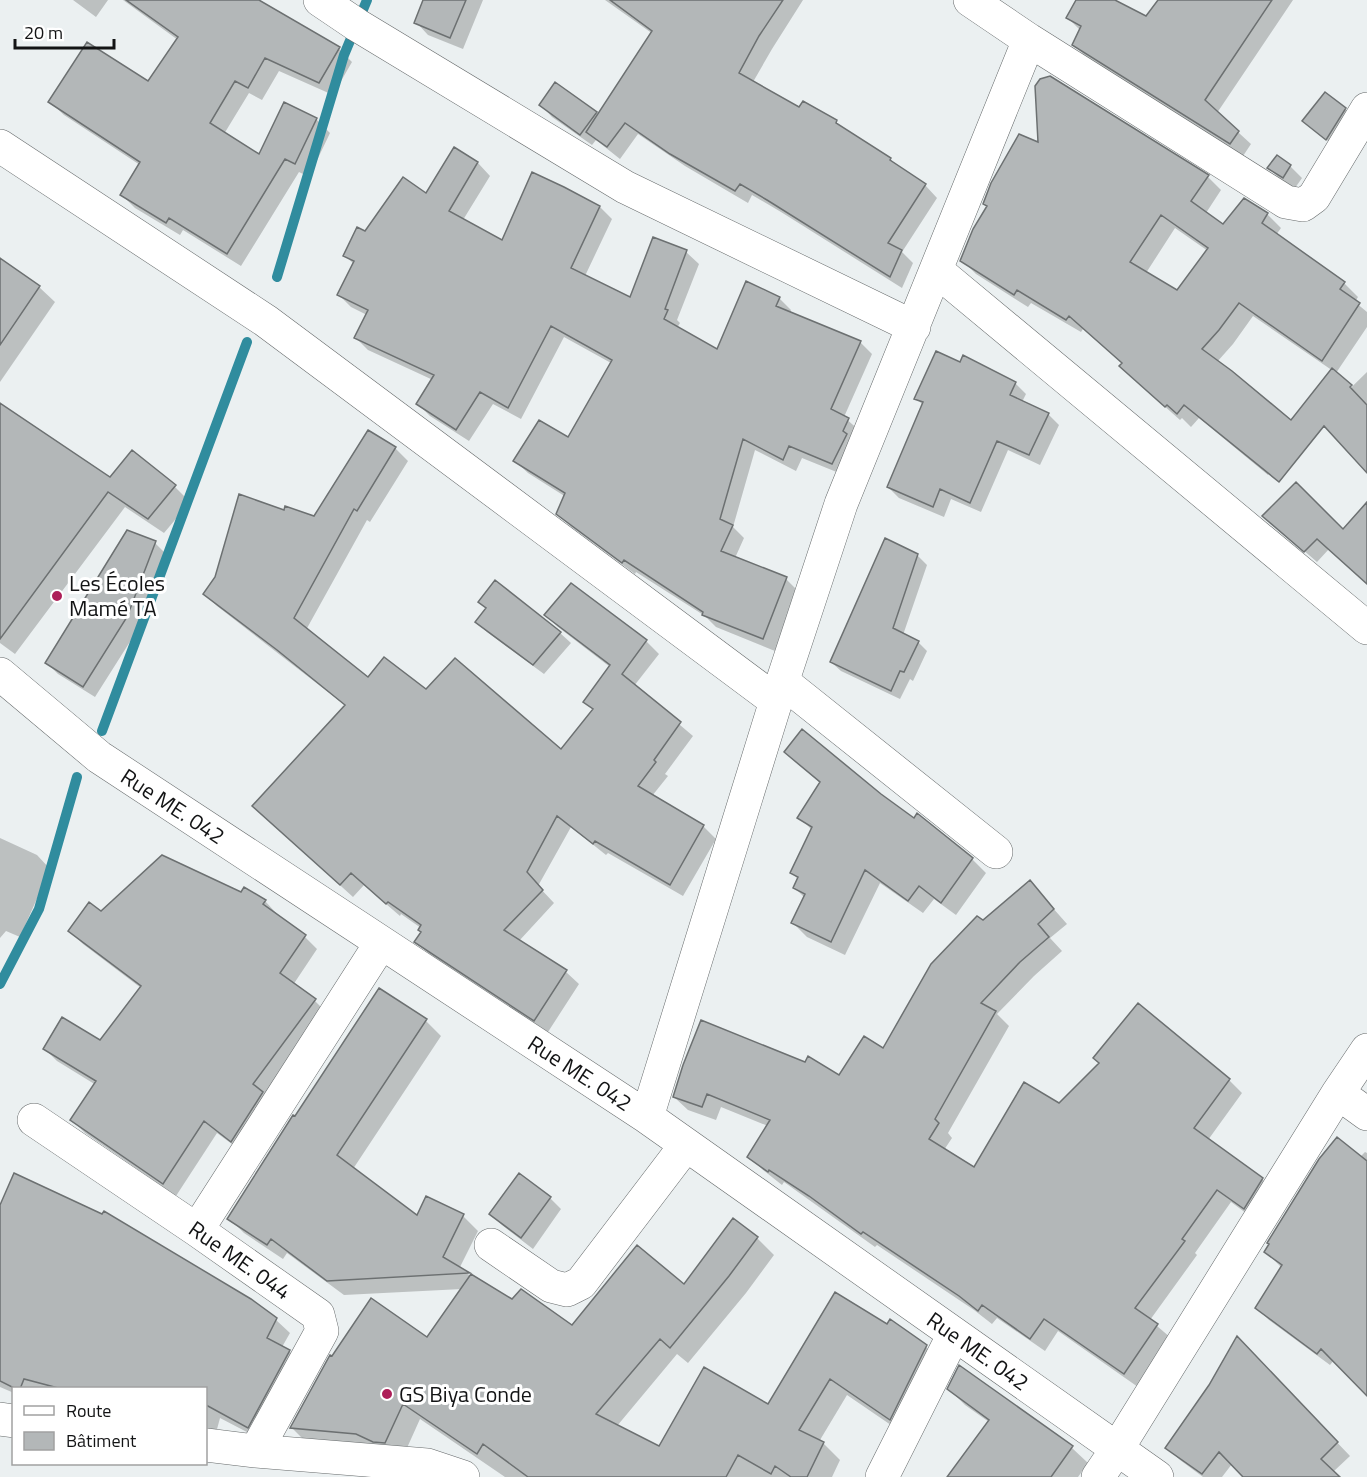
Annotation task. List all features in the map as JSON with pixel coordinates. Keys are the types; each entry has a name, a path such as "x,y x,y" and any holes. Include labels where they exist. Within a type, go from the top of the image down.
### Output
{"street":[{"path":"320,0 357,25 625,187 914,327"},
{"path":"970,0 1029,40 1286,202 1303,206 1314,197 1367,110"},
{"path":"647,1117 841,504 1029,40"},
{"path":"0,146 266,321 780,691 996,852"},
{"path":"936,270 1362,614"},
{"name":"Rue ME. 042","path":"0,674 99,757 647,1117 1157,1477"},
{"path":"197,1230 381,943"},
{"path":"1098,1477 1367,1050"},
{"path":"1338,1093 1367,1114"},
{"name":"Rue ME. 044","path":"34,1120 318,1315 322,1331 256,1451"},
{"path":"490,1245 551,1286 567,1290 581,1283 686,1145"},
{"path":"882,1477 954,1334"},
{"path":"207,1445 427,1465 463,1477"}],"building":[{"path":"126,0 259,0 340,47 319,83 265,58 248,88 235,81 210,123 259,154 284,102 317,118 295,164 285,159 227,254 169,218 166,223 120,195 140,162 48,102 87,42 148,81 178,37"},
{"path":"423,0 466,0 450,38 414,23"},
{"path":"610,0 783,0 759,36 739,73 799,107 803,101 837,120 836,123 891,158 890,160 926,184 888,243 902,250 890,277 740,184 735,191 670,154 625,123 607,147 586,132 652,31"},
{"path":"1076,0 1115,0 1146,16 1158,0 1272,0 1205,100 1239,131 1230,144 1072,45 1081,26 1066,18"},
{"path":"1050,76 1209,175 1191,201 1223,224 1244,198 1268,213 1262,223 1345,282 1340,289 1360,303 1322,361 1239,303 1202,349 1291,420 1332,368 1352,385 1350,387 1367,405 1367,473 1324,426 1279,482 1184,405 1177,414 1167,405 1165,407 1119,366 1122,363 1069,316 1066,320 1017,290 1014,295 960,261 973,229 987,206 983,204 991,183 1019,134 1038,142 1035,86 1040,79","holes":["1161,215 1208,248 1177,290 1130,262"]},
{"path":"555,82 597,112 580,135 539,105"},
{"path":"1325,92 1346,108 1326,140 1302,121"},
{"path":"454,147 478,162 449,211 502,240 532,172 564,187 600,206 571,268 630,297 653,237 687,250 665,309 668,310 664,319 717,349 746,281 780,297 776,306 861,341 831,409 849,418 843,431 847,434 832,464 789,446 783,460 743,439 720,519 733,525 721,551 787,577 763,639 702,615 703,612 624,560 622,563 556,514 565,493 513,461 539,420 568,437 612,360 551,326 508,408 480,392 456,430 416,404 434,375 354,338 368,310 337,295 354,261 343,256 357,227 365,231 403,177 426,193"},
{"path":"1277,155 1291,165 1283,178 1267,168"},
{"path":"0,258 40,286 0,345"},
{"path":"936,351 960,362 963,355 1016,382 1010,395 1049,413 1029,455 997,441 970,503 940,489 933,507 887,487 923,402 914,399"},
{"path":"0,403 110,477 132,450 176,485 148,519 108,492 0,639"},
{"path":"368,430 396,447 357,511 354,509 294,618 368,677 384,657 426,689 455,658 561,749 593,709 583,702 610,665 544,615 571,583 647,640 622,674 681,722 638,786 704,825 670,885 595,841 593,844 557,816 527,872 543,890 504,930 567,970 534,1021 414,942 421,932 418,930 421,925 388,902 386,904 351,873 340,885 252,806 345,705 203,594 215,577 239,494 284,510 285,506 314,516"},
{"path":"1296,482 1343,529 1367,502 1367,584 1317,539 1304,552 1262,516"},
{"path":"127,530 156,541 127,617 83,687 45,663"},
{"path":"885,538 918,554 893,628 919,641 904,672 900,671 891,691 830,662"},
{"path":"495,580 561,632 533,665 475,622 486,608 478,602"},
{"path":"802,729 881,794 914,818 917,813 973,858 941,903 919,886 908,901 865,870 831,942 791,923 805,894 793,888 798,877 790,873 812,827 797,818 820,782 784,752"},
{"path":"162,855 241,892 244,887 266,900 263,904 306,935 280,973 316,999 253,1084 263,1092 231,1142 204,1121 163,1184 70,1120 96,1081 43,1049 62,1017 100,1040 141,986 68,931 89,902 101,911"},
{"path":"1030,880 1054,909 1038,924 1049,937 1020,962 981,1003 996,1011 935,1119 939,1123 929,1139 974,1167 1024,1082 1059,1103 1099,1063 1093,1058 1138,1003 1230,1079 1194,1128 1263,1178 1244,1209 1217,1190 1182,1239 1185,1241 1135,1308 1158,1324 1124,1374 1044,1319 1030,1339 982,1305 978,1311 863,1232 861,1234 809,1196 747,1157 770,1120 707,1094 702,1107 673,1097 701,1020 805,1062 808,1056 839,1075 864,1036 883,1048 931,964 977,916 983,920"},
{"path":"379,988 427,1019 337,1155 417,1215 426,1196 464,1214 443,1257 470,1273 327,1281 271,1239 267,1245 227,1219 293,1115 295,1116"},
{"path":"1337,1137 1367,1161 1367,1396 1321,1349 1317,1354 1255,1308 1282,1265 1264,1252 1269,1244 1267,1243 1319,1159"},
{"path":"14,1173 102,1214 104,1211 251,1299 277,1318 267,1338 290,1350 248,1428 207,1406 207,1387 54,1387 24,1379 21,1387 12,1387 0,1381 0,1205"},
{"path":"519,1173 551,1197 521,1238 489,1214"},
{"path":"733,1218 758,1237 670,1348 660,1339 596,1414 659,1446 704,1367 768,1404 835,1292 887,1324 890,1319 927,1345 890,1420 830,1379 799,1430 824,1442 807,1477 791,1477 775,1466 771,1474 738,1455 726,1477 528,1477 483,1444 477,1454 403,1404 385,1443 373,1442 356,1434 290,1428 330,1355 332,1356 371,1298 427,1337 471,1274 512,1299 521,1289 572,1325 637,1245 684,1284"},
{"path":"1237,1336 1338,1442 1321,1459 1340,1477 1243,1477 1219,1452 1202,1474 1165,1448 1209,1385"},
{"path":"959,1365 1073,1446 1051,1477 947,1477 989,1420 947,1389"}],"waterway":[{"path":"277,277 344,55 367,0"},
{"path":"102,731 247,342"},
{"path":"0,984 39,909 77,777"}],"place":[{"name":"Les Écoles Mamé TA","path":"57,596"},
{"name":"GS Biya Conde","path":"387,1394"}]}
